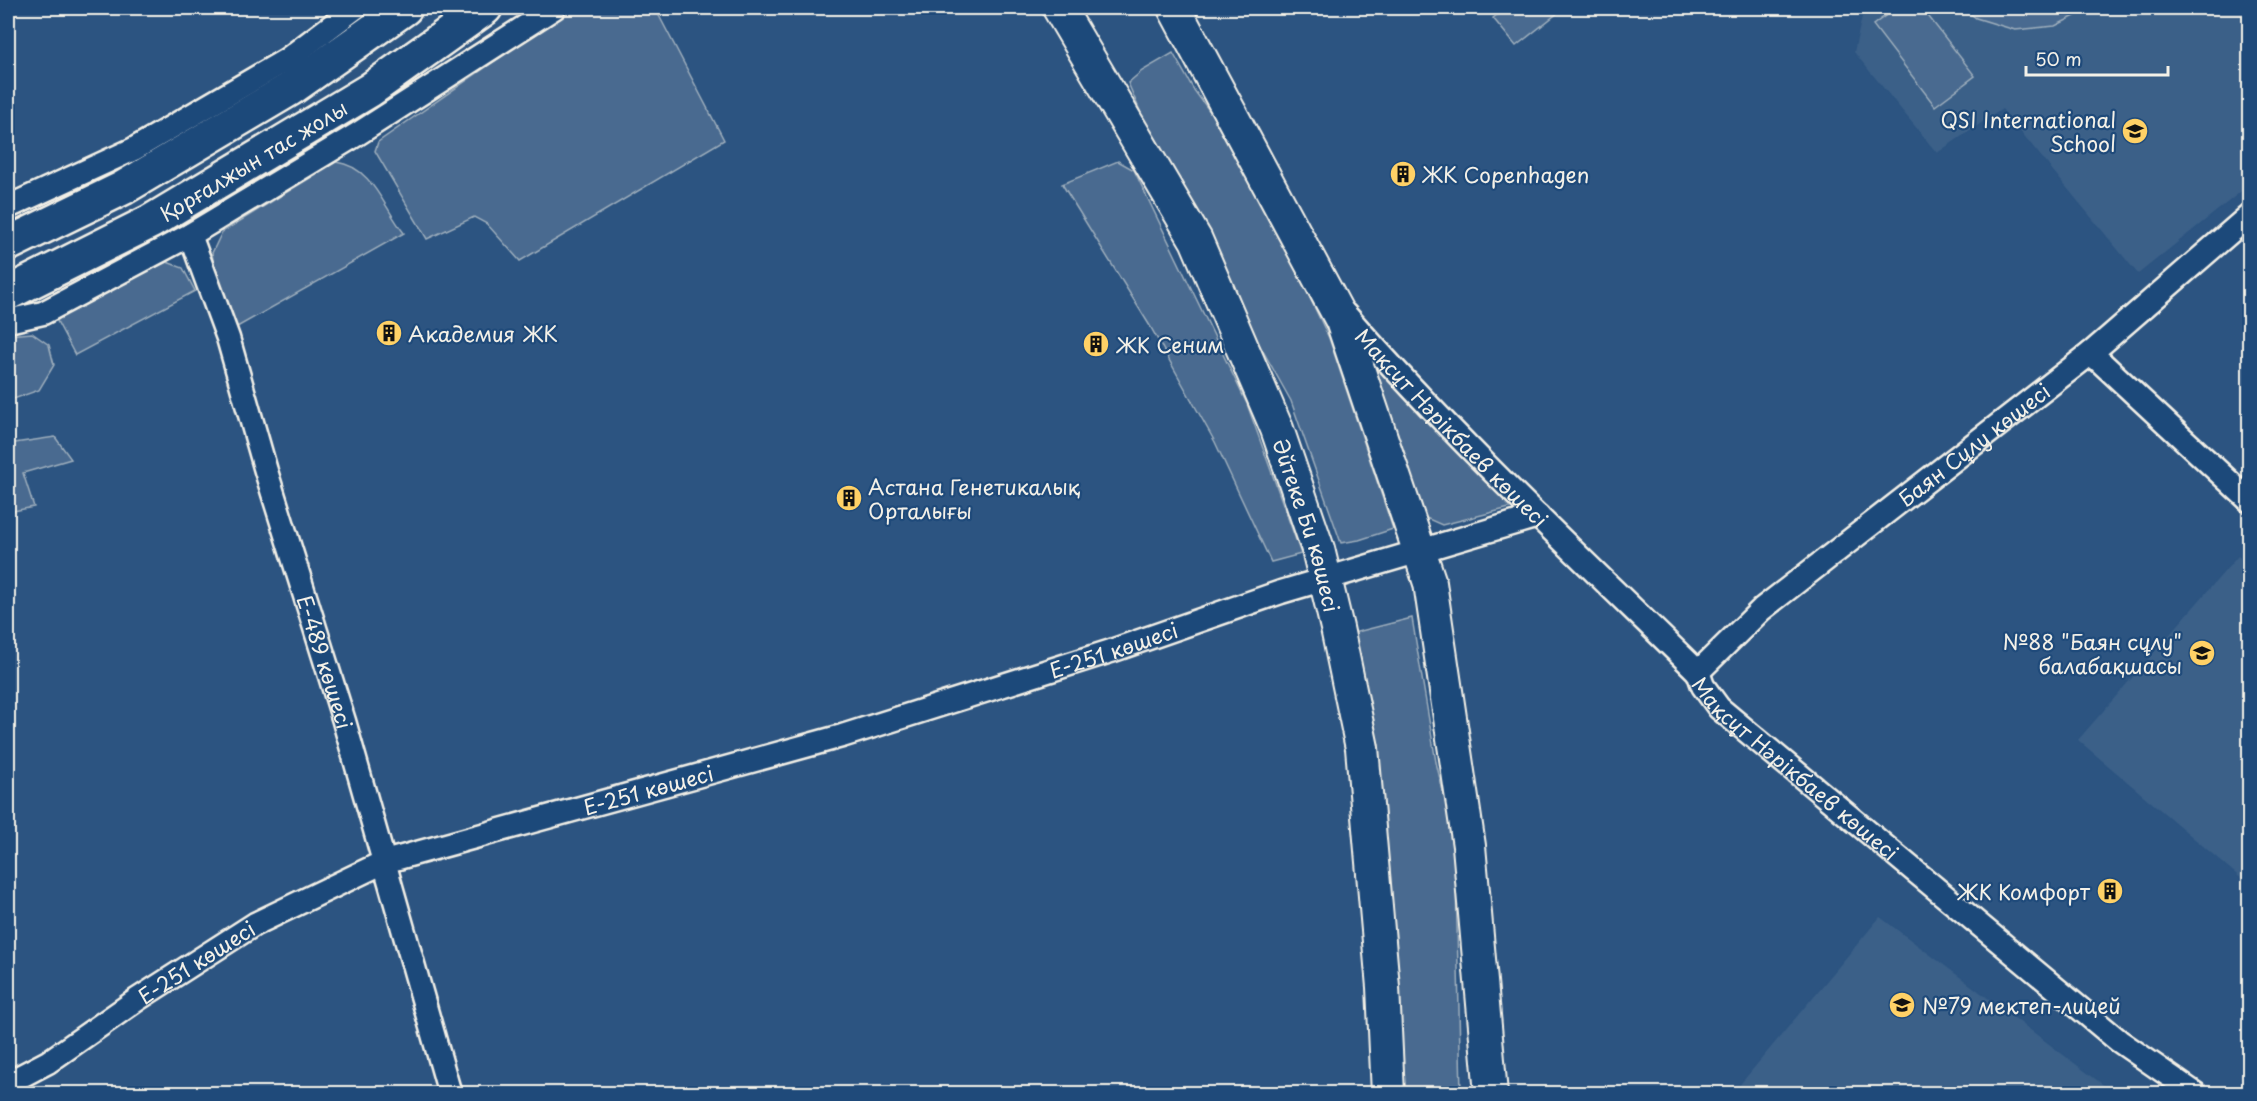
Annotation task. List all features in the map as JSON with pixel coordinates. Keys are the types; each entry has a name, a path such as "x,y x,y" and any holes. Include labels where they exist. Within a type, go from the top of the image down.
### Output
{"main road":[{"name":"Қорғалжын тас жолы","path":"8,244 123,188 251,112 290,88 405,8"},
{"name":"Қорғалжын тас жолы","path":"8,293 160,216 370,90 485,8"}],"street":[{"path":"8,207 134,149 286,60 355,8"},
{"path":"8,321 43,313 190,235 356,135 554,8"},
{"name":"Әйтеке Би көшесі","path":"1059,8 1196,240 1277,429 1326,580 1362,748 1383,987 1388,1094"},
{"path":"1174,8 1342,321 1430,583 1469,846 1491,1094"},
{"name":"Баян Сұлу көшесі","path":"1698,672 1762,609 2091,353 2250,215"},
{"name":"Е-489 көшесі","path":"190,235 228,338 266,471 344,721 450,1094"},
{"name":"Мақсұт Нәрікбаев көшесі","path":"1332,299 1391,368 1698,672 1703,686 1719,708 2120,1041 2196,1094"},
{"path":"2091,353 2250,501"},
{"name":"Е-251 көшесі","path":"8,1083 48,1062 138,999 255,924 384,862 842,736 1111,651 1281,592 1538,516"}],"shaded area":[{"path":"571,8 655,8 724,140 520,261 487,224 474,217 427,239 375,151 378,142"},
{"path":"1506,8 1564,8 1516,46 1493,18"},
{"name":"QSI International School","path":"1864,8 2249,8 2249,185 2138,274 2002,109 1937,153 1854,52"},
{"path":"1896,8 1922,8 1975,76 1935,106 1873,25"},
{"path":"1963,8 2091,8 2055,26 2015,30 1976,18"},
{"path":"1173,53 1194,90 1242,155 1329,338 1393,529 1341,543 1291,401 1166,171 1128,83 1142,71"},
{"path":"1118,161 1134,170 1247,404 1301,554 1271,562 1215,442 1150,326 1062,184"},
{"path":"336,162 349,165 368,180 404,233 237,327 230,322 216,279 212,253 222,232"},
{"path":"167,262 183,268 195,291 75,355 57,321 65,310"},
{"path":"32,333 49,345 54,365 39,390 8,401 8,335"},
{"path":"1368,353 1517,506 1442,525 1426,518"},
{"path":"55,437 71,459 23,473 34,507 8,512 8,444"},
{"name":"№88 \"Баян сұлу\" балабақшасы","path":"2238,556 2250,566 2249,885 2078,740"},
{"path":"1412,618 1436,762 1455,842 1461,1093 1399,1093 1389,865 1362,686 1349,634"},
{"name":"№79 мектеп-лицей","path":"1880,917 2114,1093 1733,1093"}],"place":[{"name":"QSI International School","path":"2135,131"},
{"name":"ЖК Copenhagen","path":"1403,174"},
{"name":"Академия ЖК","path":"389,333"},
{"name":"ЖК Сеним","path":"1096,344"},
{"name":"Астана Генетикалық Орталығы","path":"849,498"},
{"name":"№88 \"Баян сұлу\" балабақшасы","path":"2202,653"},
{"name":"ЖК Комфорт","path":"2110,891"},
{"name":"№79 мектеп-лицей","path":"1902,1005"}]}
